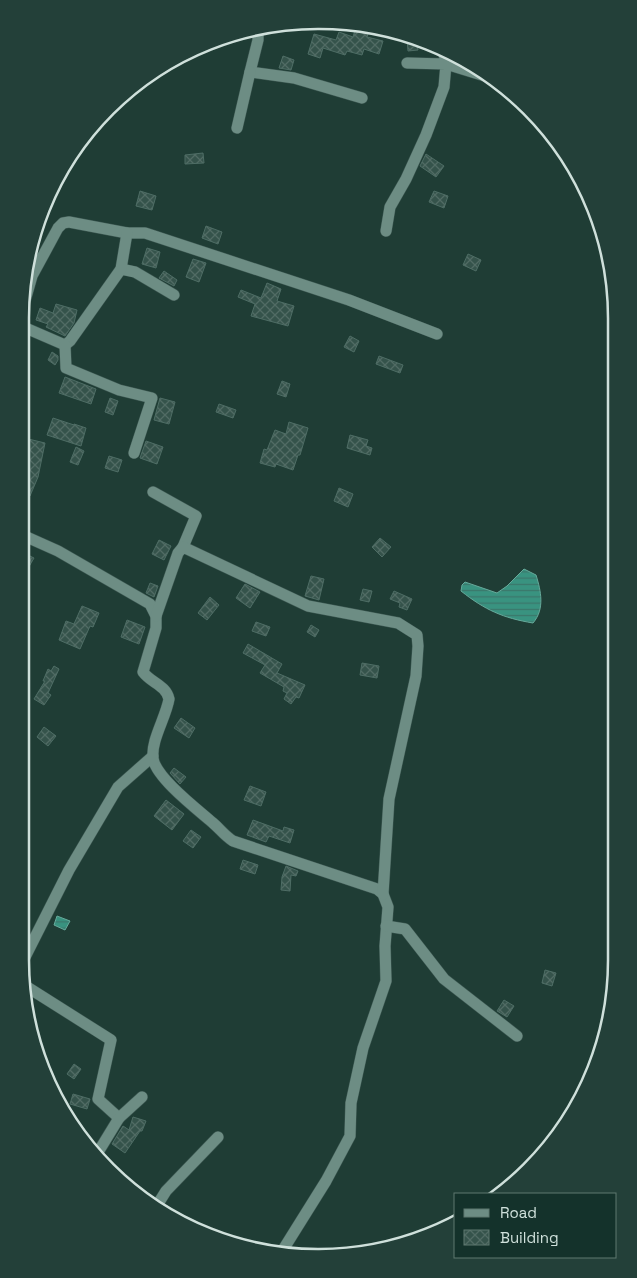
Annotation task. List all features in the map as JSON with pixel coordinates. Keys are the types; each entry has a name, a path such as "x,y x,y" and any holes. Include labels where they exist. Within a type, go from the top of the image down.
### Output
{"street":[{"path":"237,128 258,35"},
{"path":"386,231 390,207 406,179 426,135 444,87 446,64 444,58"},
{"path":"407,63 446,64 467,70"},
{"path":"250,72 294,78 362,98"},
{"path":"32,278 58,228 63,223 69,222 127,233 145,233 349,300 437,334"},
{"path":"127,233 121,269 66,345 66,368 119,390 152,398 134,453"},
{"path":"121,269 135,272 174,295"},
{"path":"29,329 66,345"},
{"path":"153,492 196,516 183,547 178,553 156,616 156,628 143,672 148,679 163,687 169,698 153,750 153,760 159,771 169,784 233,841 377,889 383,894"},
{"path":"29,538 58,551 140,597 150,604 156,616"},
{"path":"183,547 308,606 398,623 416,635 418,646 416,676 389,799 383,894 388,907 385,946 386,981 363,1048 352,1103 350,1136 326,1181 285,1247"},
{"path":"29,949 69,870 118,787 153,756"},
{"path":"386,926 405,929 444,979 517,1036"},
{"path":"30,989 111,1040 98,1099 119,1118"},
{"path":"100,1149 119,1118 142,1097"},
{"path":"160,1201 166,1191 218,1137"}],"shaded area":[{"path":"524,569 536,575 539,587 541,606 533,623 512,619 495,612 461,591 462,585 465,582 497,593"},
{"path":"57,916 70,921 65,930 54,925"}],"building":[{"path":"356,31 368,34 367,37 383,41 379,54 364,49 362,55 347,51 345,55 323,48 320,58 308,54 314,34 336,40 339,32 353,37"},
{"path":"407,43 418,46 418,50 408,51"},
{"path":"283,56 294,60 291,70 279,68"},
{"path":"203,153 204,163 185,164 185,155"},
{"path":"426,154 444,166 436,177 420,166"},
{"path":"140,191 156,196 152,210 136,206"},
{"path":"434,191 448,196 444,208 429,202"},
{"path":"206,226 222,232 218,244 202,238"},
{"path":"147,248 160,252 156,268 142,264"},
{"path":"468,254 481,260 476,271 463,265"},
{"path":"193,259 206,263 199,282 186,277"},
{"path":"164,271 177,280 174,286 159,278"},
{"path":"267,283 281,289 277,301 294,306 288,326 251,316 255,304 238,297 241,290 261,298"},
{"path":"56,304 77,310 74,323 65,336 46,327 48,324 36,320 40,308 53,313"},
{"path":"350,336 359,341 354,352 344,347"},
{"path":"52,352 58,356 55,365 48,360"},
{"path":"379,356 403,365 400,373 376,364"},
{"path":"65,377 96,389 91,404 59,393"},
{"path":"282,381 290,384 286,397 277,394"},
{"path":"110,398 118,401 113,415 105,412"},
{"path":"160,398 175,402 169,424 154,420"},
{"path":"219,404 236,410 233,418 216,412"},
{"path":"53,418 86,428 81,446 47,435"},
{"path":"289,422 308,428 300,455 298,455 293,470 276,464 275,467 260,463 264,449 267,450 275,430 286,434"},
{"path":"350,435 368,440 366,446 372,448 370,455 347,448"},
{"path":"29,439 45,443 38,477 30,496"},
{"path":"146,441 163,447 157,464 140,458"},
{"path":"76,447 84,451 78,465 70,462"},
{"path":"109,456 122,460 118,472 105,468"},
{"path":"339,488 353,494 348,507 334,501"},
{"path":"380,538 391,547 382,557 372,547"},
{"path":"159,540 171,546 164,560 152,554"},
{"path":"29,556 34,558 29,567"},
{"path":"311,576 324,579 319,600 305,596"},
{"path":"150,583 158,586 154,597 146,593"},
{"path":"245,584 260,592 250,608 236,598"},
{"path":"363,589 372,591 369,602 360,600"},
{"path":"394,591 412,599 407,610 399,607 400,603 390,599"},
{"path":"210,597 219,605 207,620 198,613"},
{"path":"82,606 99,613 93,627 90,626 80,649 59,640 66,621 74,624"},
{"path":"127,620 145,627 139,644 121,637"},
{"path":"256,622 270,627 266,636 252,631"},
{"path":"311,625 319,630 315,637 307,632"},
{"path":"248,644 282,664 277,673 305,685 299,698 296,697 291,704 284,699 287,693 283,691 284,687 260,673 265,665 243,653"},
{"path":"362,663 379,666 377,678 360,675"},
{"path":"54,666 59,669 48,693 51,695 44,705 34,699 45,681 43,681 48,669 51,671"},
{"path":"181,718 195,728 189,738 174,728"},
{"path":"44,727 56,736 48,746 37,737"},
{"path":"174,768 186,777 180,784 170,773"},
{"path":"250,786 266,792 261,806 244,800"},
{"path":"166,800 184,814 172,830 154,816"},
{"path":"253,820 283,831 284,827 294,830 290,843 269,836 266,842 247,835"},
{"path":"191,830 201,837 193,848 183,841"},
{"path":"243,860 258,865 255,874 240,869"},
{"path":"286,866 298,871 296,876 291,875 290,891 281,890 282,877"},
{"path":"545,970 556,973 552,986 542,983"},
{"path":"504,1000 514,1006 507,1017 497,1011"},
{"path":"74,1064 81,1069 74,1079 67,1074"},
{"path":"73,1094 90,1099 87,1109 70,1104"},
{"path":"133,1117 146,1121 142,1131 140,1131 125,1153 112,1144 123,1126 129,1130"}]}
